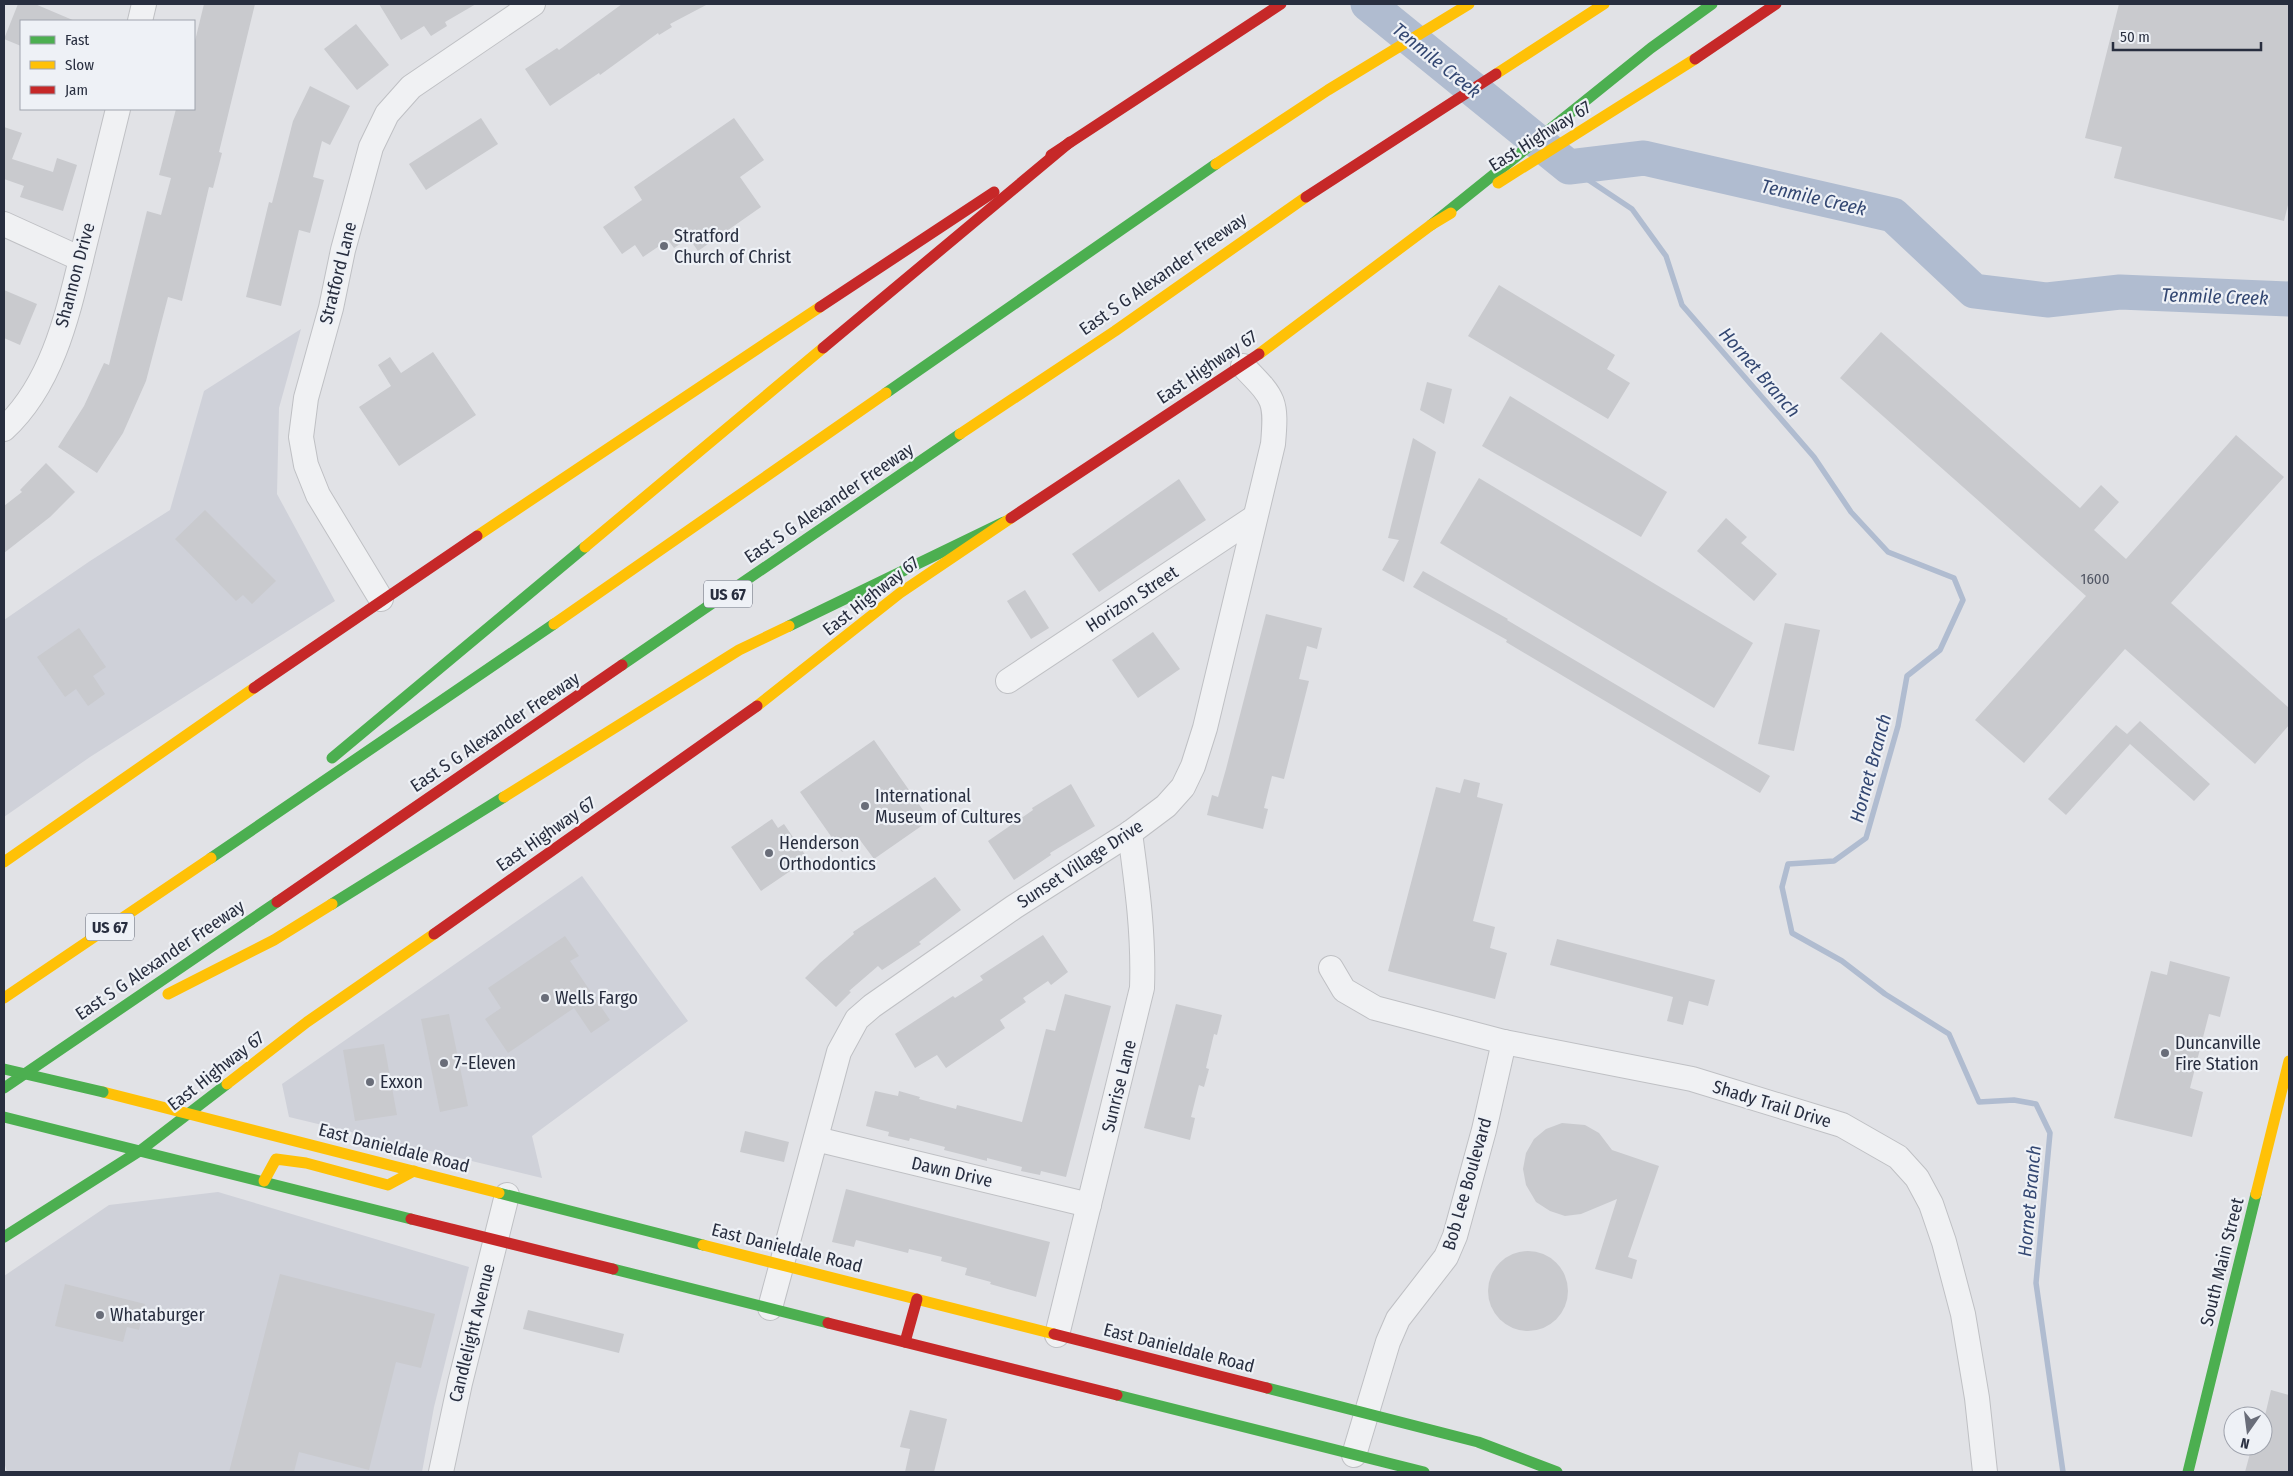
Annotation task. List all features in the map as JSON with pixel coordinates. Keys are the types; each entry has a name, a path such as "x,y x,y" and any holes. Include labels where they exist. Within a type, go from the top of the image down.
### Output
{"main road":[{"path":"4,862 381,599 1281,4"},
{"name":"US 67","path":"4,998 419,718 1188,183 1328,90 1469,4"},
{"name":"East S G Alexander Freeway","path":"4,1088 1063,364 1115,332 1279,215 1604,4"},
{"path":"1431,225 1651,48 1712,4"},
{"name":"East Highway 67","path":"4,1238 141,1150 307,1022 738,720 807,668 900,593 1004,522 1243,366 1431,225 1672,74 1776,4"},
{"path":"215,856 1070,142"},
{"path":"68,1044 274,940 739,650 1004,522"},
{"name":"East Danieldale Road","path":"4,1069 190,1114 1478,1442 1557,1472"},
{"name":"South Main Street","path":"2188,1472 2288,1070"},
{"path":"4,1116 1424,1472"},
{"path":"264,1181 276,1159 306,1163 388,1184 414,1171"},
{"path":"905,1342 917,1299"}],"street":[{"path":"140,20 144,4"},
{"name":"Stratford Lane","path":"381,599 318,495 306,465 301,437 306,398 343,250 371,147 387,114 411,87 533,4"},
{"name":"Shannon Drive","path":"4,429 28,401 54,352 81,259 118,110"},
{"path":"4,224 81,259"},
{"name":"Sunset Village Drive","path":"770,1308 839,1052 847,1034 857,1019 872,1006 1014,907 1130,833 1166,806 1183,787 1194,766 1205,728 1273,444 1274,407 1269,393 1243,366"},
{"name":"Horizon Street","path":"1008,681 1256,518"},
{"name":"Sunrise Lane","path":"1056,1335 1142,988 1142,923 1130,833"},
{"name":"Shady Trail Drive","path":"1331,968 1344,990 1375,1008 1504,1042 1692,1079 1842,1125 1898,1157 1917,1178 1931,1204 1944,1242 1963,1314 1977,1398 1984,1472"},
{"name":"Bob Lee Boulevard","path":"1354,1455 1368,1414 1388,1342 1398,1320 1446,1257 1455,1236 1484,1130 1504,1042"},
{"name":"Dawn Drive","path":"816,1139 1089,1205"},
{"name":"Candlelight Avenue","path":"440,1472 507,1195"}],"shaded area":[{"path":"301,329 279,408 277,494 335,601 90,757 4,817 4,620 90,561 170,510 204,391"},
{"path":"582,876 688,1021 532,1136 542,1178 289,1117 282,1084"},
{"path":"218,1192 469,1267 434,1407 422,1472 7,1472 4,1462 4,1276 109,1205"}],"building":[{"path":"18,4 35,4 73,20 20,20 20,46 4,39"},
{"path":"204,4 255,4 219,152 222,153 213,188 209,187 182,301 168,297 146,381 123,433 97,473 58,447 84,406 104,363 109,365 147,211 161,215 171,178 159,175 176,110 195,110 195,41"},
{"path":"379,4 476,4 445,22 447,26 431,36 424,26 401,40"},
{"path":"622,4 708,4 670,24 672,27 659,35 658,33 600,75 599,73 550,106 525,69 557,48 559,50"},
{"path":"2119,4 2289,4 2289,201 2284,221 2114,178 2122,147 2085,138"},
{"path":"356,24 389,65 357,90 324,49"},
{"path":"310,86 350,106 330,145 322,141 313,177 324,180 310,233 299,230 281,306 246,297 269,202 272,203 293,121"},
{"path":"481,118 498,144 426,190 409,164"},
{"path":"734,118 764,160 740,177 761,207 698,251 689,238 674,248 668,240 643,257 635,245 622,254 603,227 642,200 634,187"},
{"path":"4,127 22,133 12,159 53,172 57,158 77,165 63,211 20,197 24,186 4,179"},
{"path":"1499,285 1615,355 1607,369 1630,383 1608,419 1468,336"},
{"path":"4,290 37,304 20,345 4,338"},
{"path":"1881,332 2080,508 2101,485 2119,502 2094,530 2126,559 2236,435 2284,477 2171,603 2289,708 2289,725 2255,764 2125,649 2024,763 1975,720 2086,596 1840,378"},
{"path":"433,352 476,415 399,466 359,407 391,386 378,365 390,357 401,373"},
{"path":"1427,382 1452,389 1444,424 1420,410"},
{"path":"1510,396 1667,492 1641,537 1482,446"},
{"path":"1413,438 1436,452 1404,582 1382,570 1399,540 1388,538"},
{"path":"46,463 75,492 50,517 4,553 4,506 22,492 20,490"},
{"path":"1479,478 1753,643 1714,708 1440,543"},
{"path":"1179,479 1206,520 1099,592 1072,554"},
{"path":"205,510 276,581 252,604 243,595 236,601 175,539"},
{"path":"1726,518 1747,537 1741,543 1777,574 1754,601 1697,551"},
{"path":"1423,571 1508,619 1770,776 1760,793 1506,642 1507,640 1413,587"},
{"path":"1025,590 1049,628 1031,639 1007,601"},
{"path":"1266,614 1322,628 1317,649 1307,646 1299,679 1309,681 1284,779 1272,776 1264,808 1268,809 1263,829 1207,815 1212,795 1218,797"},
{"path":"1785,623 1820,630 1794,751 1758,744"},
{"path":"79,628 106,667 93,676 105,694 88,706 76,689 65,697 37,657"},
{"path":"1153,632 1180,669 1138,698 1112,660"},
{"path":"2140,721 2210,784 2194,801 2130,744 2066,815 2048,799 2116,725 2127,734"},
{"name":"International Museum of Cultures","path":"874,740 930,820 874,859 860,840 842,852 800,792"},
{"path":"1464,779 1480,783 1477,797 1503,804 1473,921 1495,927 1490,948 1507,953 1495,999 1388,971 1436,787 1460,793"},
{"path":"1071,784 1095,826 1050,853 1051,855 1014,880 988,841 1033,810 1032,808"},
{"name":"Henderson Orthodontics","path":"772,819 778,828 784,824 808,859 761,891 731,847"},
{"path":"935,877 961,910 919,942 921,944 882,970 878,966 849,991 851,992 836,1007 805,978 854,934 853,932"},
{"path":"1043,935 1068,972 1051,985 1048,981 1023,998 1026,1002 1000,1020 1005,1028 946,1068 937,1055 915,1068 895,1034 953,996 955,998 983,980 980,976"},
{"name":"Wells Fargo","path":"565,936 579,956 570,961 610,1020 591,1033 574,1008 508,1053 485,1019 501,1008 488,988"},
{"path":"1557,939 1715,980 1708,1006 1689,1001 1683,1025 1667,1021 1673,997 1550,965"},
{"name":"Duncanville Fire Station","path":"2170,961 2230,977 2220,1017 2209,1014 2190,1088 2203,1092 2192,1137 2114,1118 2151,971 2167,975"},
{"path":"1065,994 1111,1006 1066,1177 1041,1171 1040,1175 1021,1171 1022,1167 987,1158 987,1161 944,1150 945,1147 910,1138 909,1141 888,1136 889,1132 866,1126 875,1091 898,1096 899,1091 920,1097 919,1099 956,1109 957,1105 1022,1122 1046,1029 1055,1031"},
{"path":"1176,1004 1222,1015 1217,1035 1214,1034 1206,1068 1209,1069 1204,1087 1199,1085 1191,1117 1195,1118 1190,1140 1144,1128"},
{"name":"7-Eleven","path":"449,1014 468,1106 440,1112 421,1019"},
{"name":"Exxon","path":"384,1044 397,1115 355,1121 343,1050"},
{"path":"1562,1123 1585,1125 1599,1133 1612,1150 1659,1166 1628,1257 1637,1260 1632,1279 1595,1269 1617,1199 1581,1214 1565,1216 1550,1211 1536,1202 1526,1185 1523,1169 1526,1153 1534,1139 1546,1129"},
{"path":"745,1131 789,1142 784,1162 740,1152"},
{"path":"846,1189 1050,1242 1036,1297 965,1275 967,1268 941,1261 942,1257 909,1249 908,1253 856,1240 854,1247 832,1242"},
{"path":"1520,1251 1536,1251 1550,1257 1562,1269 1568,1283 1568,1299 1562,1313 1550,1325 1536,1331 1520,1331 1506,1325 1494,1313 1488,1299 1488,1283 1494,1269 1506,1257"},
{"path":"280,1274 435,1314 421,1368 396,1362 369,1470 299,1452 294,1472 229,1472"},
{"name":"Whataburger","path":"65,1284 145,1304 139,1330 127,1327 123,1342 55,1326"},
{"path":"528,1310 624,1334 619,1353 523,1329"},
{"path":"2271,1390 2289,1395 2289,1472 2245,1472 2249,1456 2273,1456 2273,1406 2267,1406"},
{"path":"910,1410 947,1419 934,1472 905,1472 910,1449 900,1447"}],"waterway":[{"name":"Tenmile Creek","path":"1368,4 1569,167 1644,158 1893,215 1974,291 2047,300 2120,292 2289,299"},
{"name":"Hornet Branch","path":"1569,167 1632,209 1666,256 1682,305 1814,457 1851,512 1888,552 1954,578 1963,600 1940,650 1907,676 1898,726 1866,838 1834,861 1788,864 1782,887 1792,933 1842,961 1885,994 1949,1034 1979,1102 2014,1100 2036,1104 2050,1133 2036,1283 2063,1472"}],"traffic: fast":[{"path":"1431,225 1651,48 1712,4"},
{"path":"886,393 1216,164"},
{"path":"622,665 960,434"},
{"path":"789,626 1004,522"},
{"path":"332,758 585,547"},
{"path":"211,858 554,624"},
{"path":"332,904 504,797"},
{"path":"4,1088 277,902"},
{"path":"4,1069 103,1092"},
{"path":"4,1237 141,1150 227,1084"},
{"path":"4,1117 411,1219"},
{"path":"499,1193 703,1245"},
{"path":"2188,1472 2256,1194"},
{"path":"613,1269 828,1323"},
{"path":"1267,1388 1478,1442 1557,1472"},
{"path":"1117,1395 1424,1472"}],"traffic: slow":[{"path":"1216,164 1328,90 1469,4"},
{"path":"1496,74 1604,4"},
{"path":"1498,183 1695,59"},
{"path":"960,434 1115,331 1306,197"},
{"path":"1259,354 1431,225 1451,213"},
{"path":"477,536 820,307"},
{"path":"585,547 823,348"},
{"path":"554,624 886,393"},
{"path":"757,706 900,593 1011,518"},
{"path":"504,797 739,650 789,626"},
{"path":"4,862 254,688"},
{"path":"4,998 211,858"},
{"path":"168,994 274,940 332,904"},
{"path":"227,1084 307,1022 434,934"},
{"path":"2256,1194 2289,1061"},
{"path":"103,1092 499,1193"},
{"path":"264,1181 276,1159 306,1163 388,1185 414,1171"},
{"path":"703,1245 1054,1334"}],"traffic: jam":[{"path":"1051,155 1281,4"},
{"path":"1695,59 1776,4"},
{"path":"1306,197 1496,74"},
{"path":"823,348 1070,142"},
{"path":"820,307 994,192"},
{"path":"1011,518 1259,354"},
{"path":"254,688 477,536"},
{"path":"277,902 622,665"},
{"path":"434,934 757,706"},
{"path":"411,1219 613,1269"},
{"path":"905,1342 917,1299"},
{"path":"828,1323 1117,1395"},
{"path":"1054,1334 1267,1388"}],"place":[{"name":"Stratford Church of Christ","path":"664,246"},
{"name":"International Museum of Cultures","path":"865,806"},
{"name":"Henderson Orthodontics","path":"769,853"},
{"name":"Wells Fargo","path":"545,998"},
{"name":"Duncanville Fire Station","path":"2165,1053"},
{"name":"7-Eleven","path":"444,1063"},
{"name":"Exxon","path":"370,1082"},
{"name":"Whataburger","path":"100,1315"}]}
